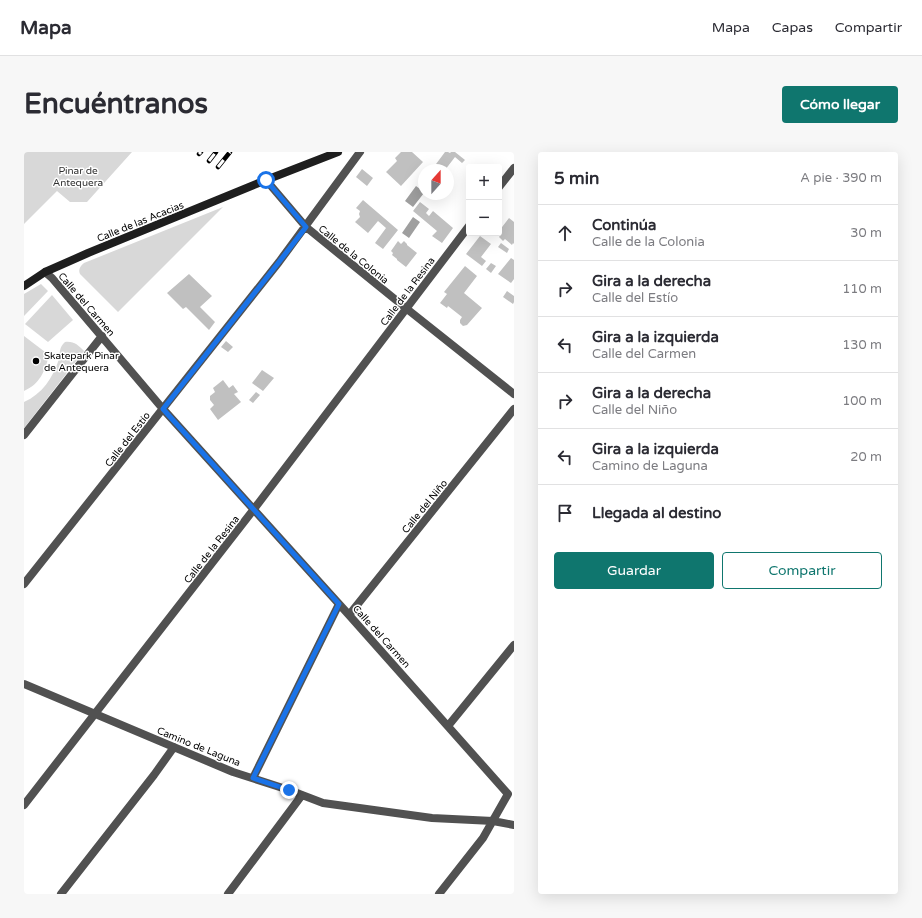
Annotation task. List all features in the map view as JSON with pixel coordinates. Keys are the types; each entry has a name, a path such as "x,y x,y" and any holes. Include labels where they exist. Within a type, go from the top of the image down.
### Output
{"street":[{"name":"Calle de las Acacias","path":"24,286 45,272 88,253 338,152"},
{"name":"Calle del Estío","path":"24,584 279,262 360,152"},
{"path":"502,183 514,168"},
{"name":"Calle de la Colonia","path":"266,180 306,227 406,309 514,394"},
{"name":"Calle de la Resina","path":"24,805 254,510 466,230"},
{"name":"Calle del Carmen","path":"45,272 52,278 102,336 163,409 350,615 508,794 493,821"},
{"path":"24,435 102,336"},
{"name":"Calle del Niño","path":"350,615 514,409"},
{"path":"253,778 339,604"},
{"path":"448,726 514,645"},
{"name":"Camino de Laguna","path":"24,684 233,772 323,803 424,817 493,821 514,825"},
{"path":"61,894 174,747"},
{"path":"228,894 302,795"},
{"path":"439,894 483,838 493,821"}],"green space":[{"name":"Pinar de Antequera","path":"24,152 132,152 87,202 70,202 57,191 24,224"},
{"path":"223,207 118,312 80,274 79,271 81,265 84,263"},
{"path":"41,284 48,291 24,316 24,294"},
{"path":"52,295 73,320 48,342 25,324"},
{"name":"Skatepark Pinar de Antequera","path":"24,336 49,355 46,366 38,381 24,391"},
{"path":"65,342 76,344 84,351 24,428 24,402 36,395 46,385 54,373 61,348"}],"shaded area":[{"path":"416,186 418,188 418,200 413,207 405,201"},
{"path":"413,217 420,222 409,238 402,233"}],"building":[{"path":"401,152 412,152 423,162 418,164 418,167 401,186 386,172 397,161 395,158"},
{"path":"445,152 455,152 465,160 462,163 455,157 450,164 436,164"},
{"path":"362,169 373,178 367,186 356,177"},
{"path":"363,200 398,230 383,249 375,243 386,228 378,221 368,233 355,222 360,217 360,211 356,208"},
{"path":"420,202 429,209 426,213 429,216 433,211 453,228 442,243 432,236 437,231 413,211"},
{"path":"509,218 514,222 514,244 513,243 512,245 505,239 503,241 499,237 502,236 502,227"},
{"path":"480,236 491,244 481,257 486,261 482,266 466,254"},
{"path":"398,241 401,244 404,241 417,253 406,267 392,255 393,253 391,251"},
{"path":"501,243 509,249 507,253 498,247"},
{"path":"511,258 514,260 514,279 511,283 498,274"},
{"path":"491,263 496,266 491,273 486,269"},
{"path":"465,266 477,276 464,293 482,308 467,325 463,326 460,323 462,317 448,306 447,308 440,303 447,294 444,292"},
{"path":"189,274 212,296 200,307 215,322 209,330 186,307 183,309 167,293"},
{"path":"507,291 514,296 513,304 503,297"},
{"path":"226,341 233,347 228,352 221,347"},
{"path":"262,370 274,378 263,391 252,383"},
{"path":"223,380 229,388 233,385 238,392 234,394 241,402 218,420 210,409 214,405 210,400 210,396 215,392 213,388"},
{"path":"256,392 260,395 253,403 249,400"}],"railway":[{"path":"209,161 216,152"},
{"path":"218,167 230,152"}],"place":[{"name":"Skatepark Pinar de Antequera","path":"36,361"}],"route":[{"path":"266,180 306,227 163,409 339,604 253,778 289,790"}]}
